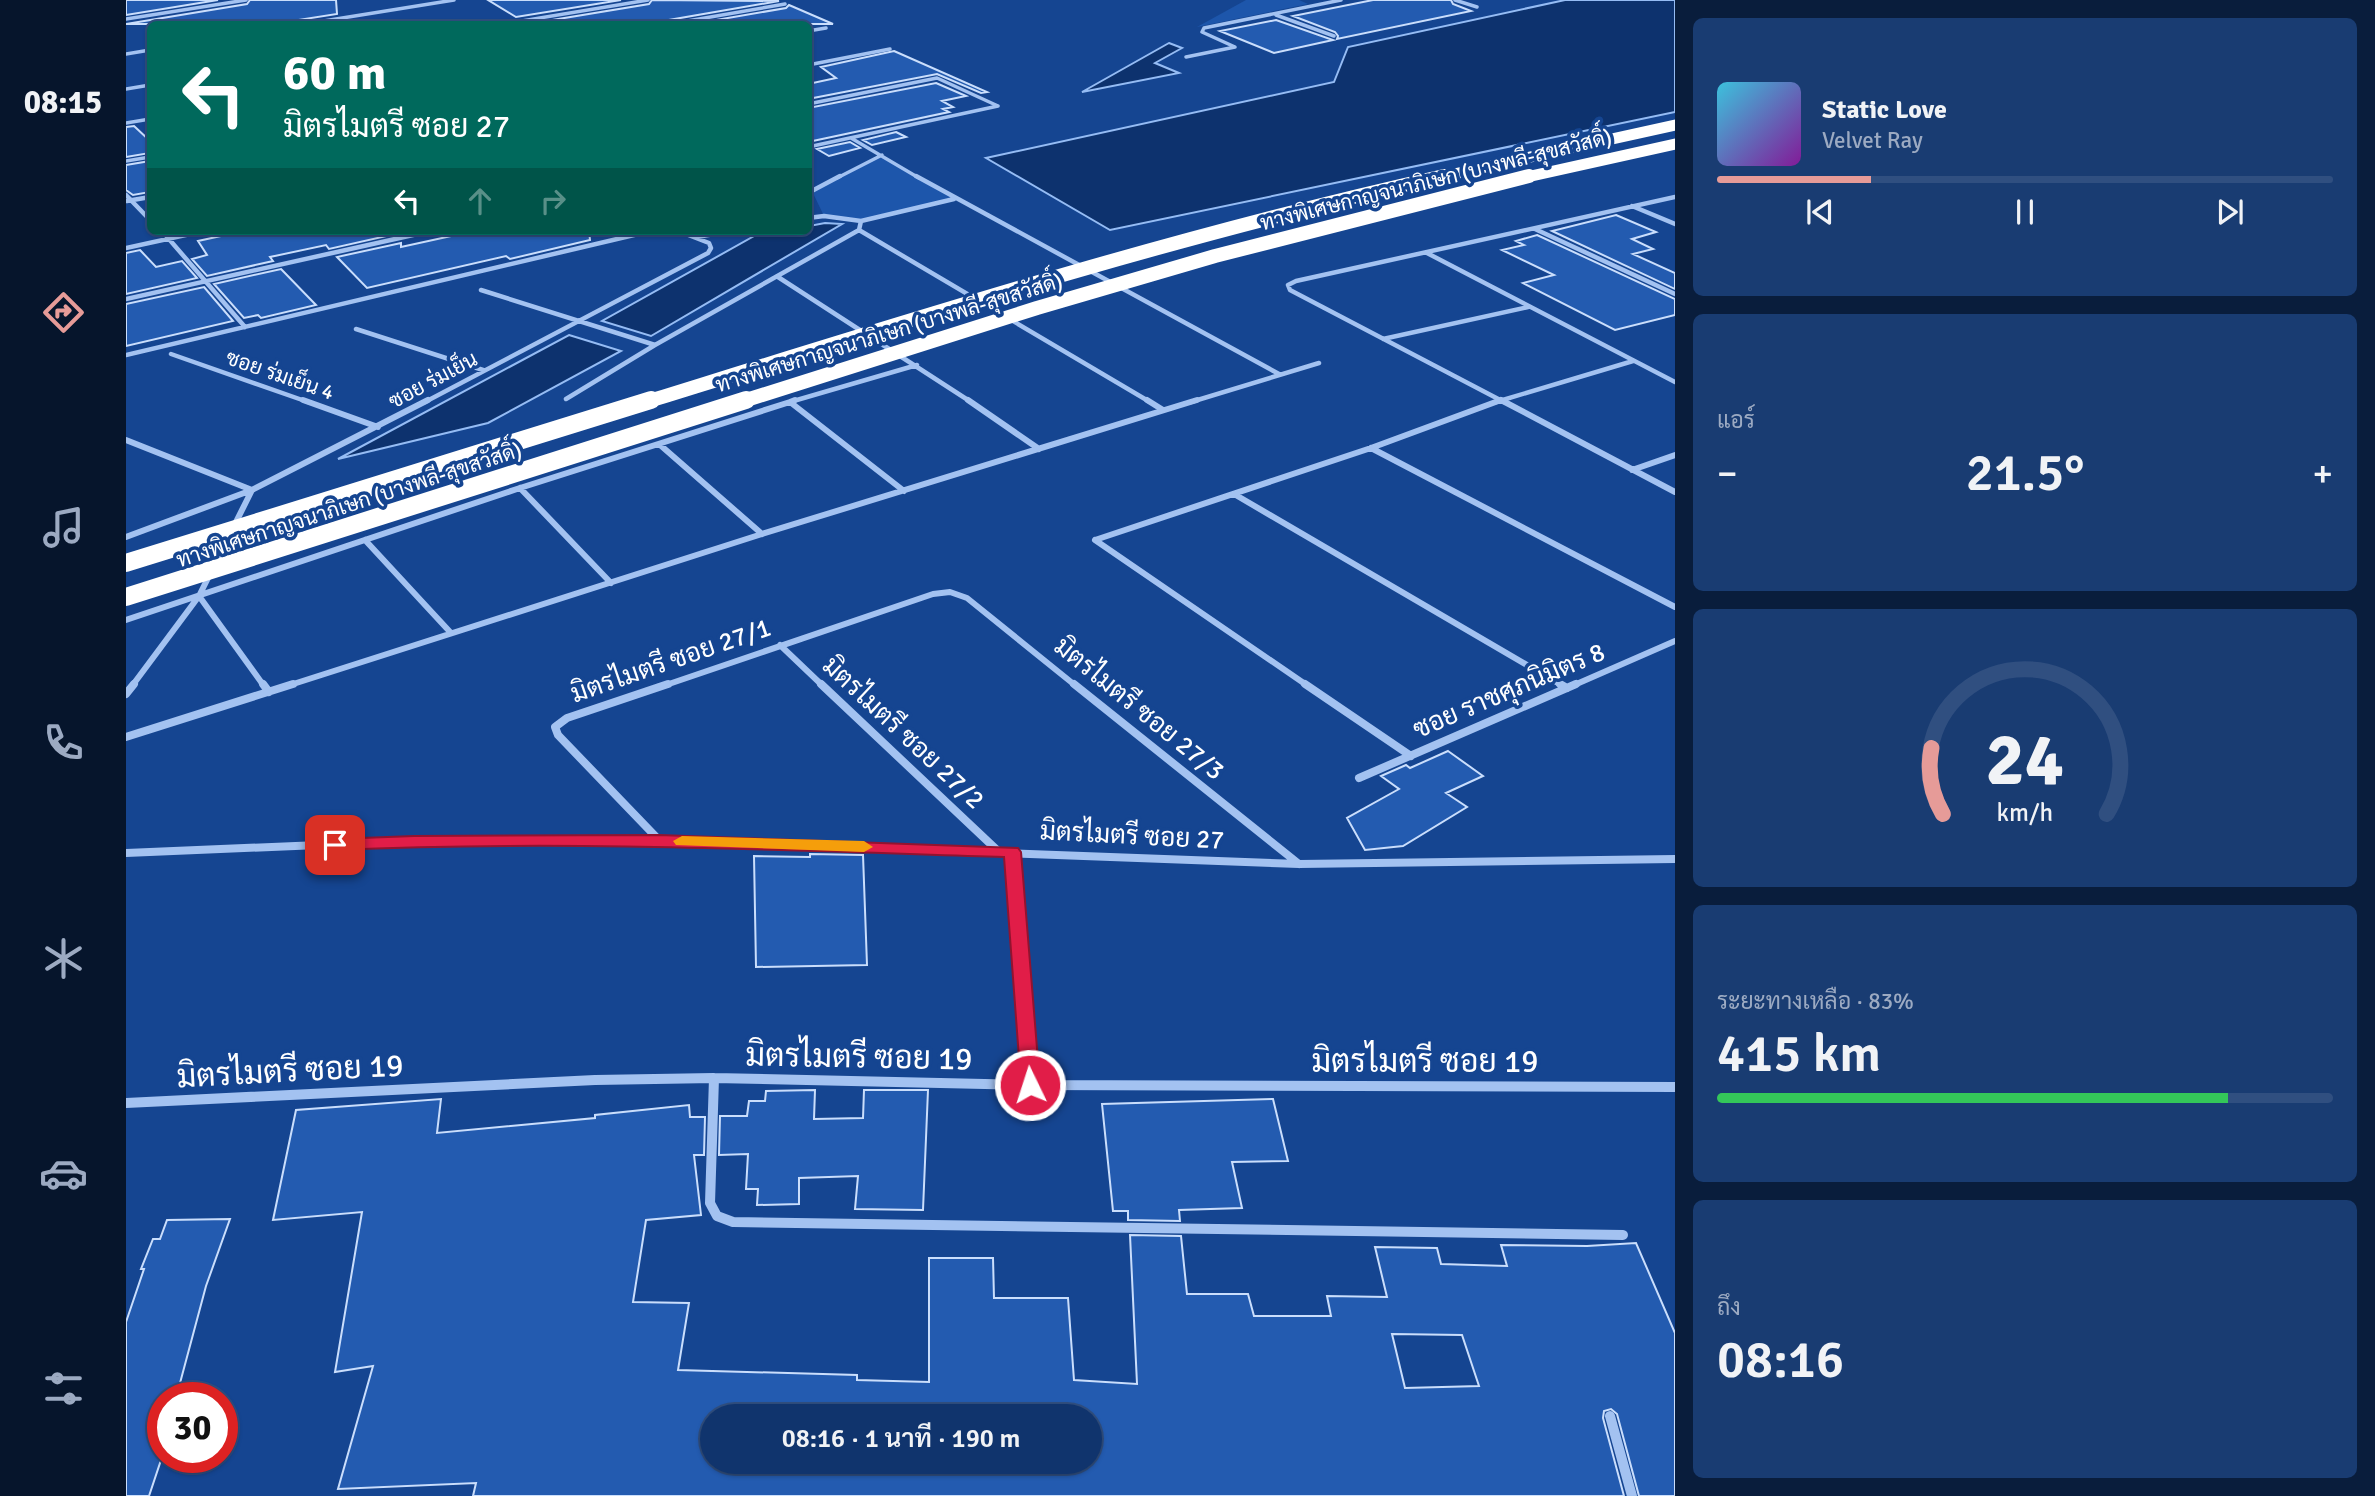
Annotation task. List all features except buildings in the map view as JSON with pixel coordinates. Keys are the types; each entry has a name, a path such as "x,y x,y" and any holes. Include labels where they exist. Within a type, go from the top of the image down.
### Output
{"highway":[{"name":"ทางพิเศษกาญจนาภิเษก (บางพลี-สุขสวัสดิ์)","path":"126,563 1008,290 1183,241 1401,186 1675,125"},
{"name":"ทางพิเศษกาญจนาภิเษก (บางพลี-สุขสวัสดิ์)","path":"126,597 1037,308 1202,259 1546,172 1675,144"}],"street":[{"path":"126,19 246,0"},
{"path":"324,21 454,0"},
{"path":"523,21 648,0"},
{"path":"1186,57 1235,47 1202,32 1204,28 1341,0"},
{"path":"1455,0 1477,7"},
{"path":"687,21 785,4"},
{"path":"1273,14 1334,36"},
{"path":"812,30 826,28"},
{"path":"812,64 890,49"},
{"path":"126,54 147,50"},
{"path":"812,103 937,78 998,104 993,108 812,146"},
{"path":"126,89 147,86"},
{"path":"126,123 147,120"},
{"path":"851,138 955,198 1280,374"},
{"path":"812,191 882,155"},
{"path":"126,162 147,158"},
{"path":"126,195 128,201 147,217"},
{"path":"1675,197 1296,281 1288,285 1290,290 1675,492"},
{"path":"128,201 147,198"},
{"path":"812,218 824,216 861,221 955,198"},
{"path":"1631,206 1675,224"},
{"path":"566,399 655,345 859,230 861,221"},
{"path":"1535,229 1675,293"},
{"path":"859,230 1163,410"},
{"path":"166,235 245,327"},
{"path":"126,248 184,235"},
{"path":"126,299 413,235"},
{"path":"126,355 634,235"},
{"path":"691,235 708,235"},
{"name":"ซอย ร่มเย็น","path":"126,537 252,490 580,322 708,253 711,248 709,243 697,237"},
{"path":"1426,252 1675,382"},
{"path":"778,277 917,365 1039,449"},
{"path":"481,290 655,345"},
{"path":"1383,339 1529,307"},
{"path":"356,329 483,370"},
{"name":"ซอย ร่มเย็น 4","path":"171,354 379,427"},
{"path":"1411,756 1095,540 1371,448 1499,401 1633,360"},
{"path":"126,737 762,534 1319,363"},
{"path":"126,620 520,488 790,402 917,365"},
{"path":"790,402 904,491"},
{"path":"126,440 252,490 199,596 126,694"},
{"path":"659,444 762,534"},
{"path":"1371,448 1675,607"},
{"path":"1632,470 1675,455"},
{"path":"520,488 611,583"},
{"path":"1234,494 1567,688"},
{"path":"365,540 452,632"},
{"name":"มิตรไมตรี ซอย 27/1","path":"659,840 558,735 555,727 567,718 779,645 933,594 950,592"},
{"name":"มิตรไมตรี ซอย 27/3","path":"950,592 967,598 1299,864"},
{"path":"199,596 269,692"},
{"name":"ซอย ราชศุภนิมิตร 8","path":"1359,778 1675,641"},
{"name":"มิตรไมตรี ซอย 27/2","path":"779,645 998,851"},
{"name":"มิตรไมตรี ซอย 27","path":"126,853 414,841 659,840 1299,864 1675,859"},
{"path":"1012,852 1030,1085"},
{"path":"714,1078 710,1203 717,1216 733,1222 1623,1235"},
{"name":"มิตรไมตรี ซอย 19","path":"126,1103 581,1081 714,1078 1030,1085 1675,1087"},
{"path":"1610,1416 1632,1496"}],"shaded area":[{"path":"1246,0 1299,0 1308,4 1197,27"},
{"path":"1565,0 1675,0 1675,112 1110,230 986,158 1334,82 1348,47"},
{"path":"1169,43 1182,48 1155,63 1179,73 1082,92"},
{"path":"882,155 955,199 861,221 824,216 812,191"},
{"path":"842,224 651,336 602,321 756,235 812,235 812,225"},
{"path":"569,335 621,351 488,423 338,459"}],"slow traffic":[{"path":"682,841 864,847"}],"route":[{"path":"335,845 414,841 659,840 1012,852 1030,1085"}]}
